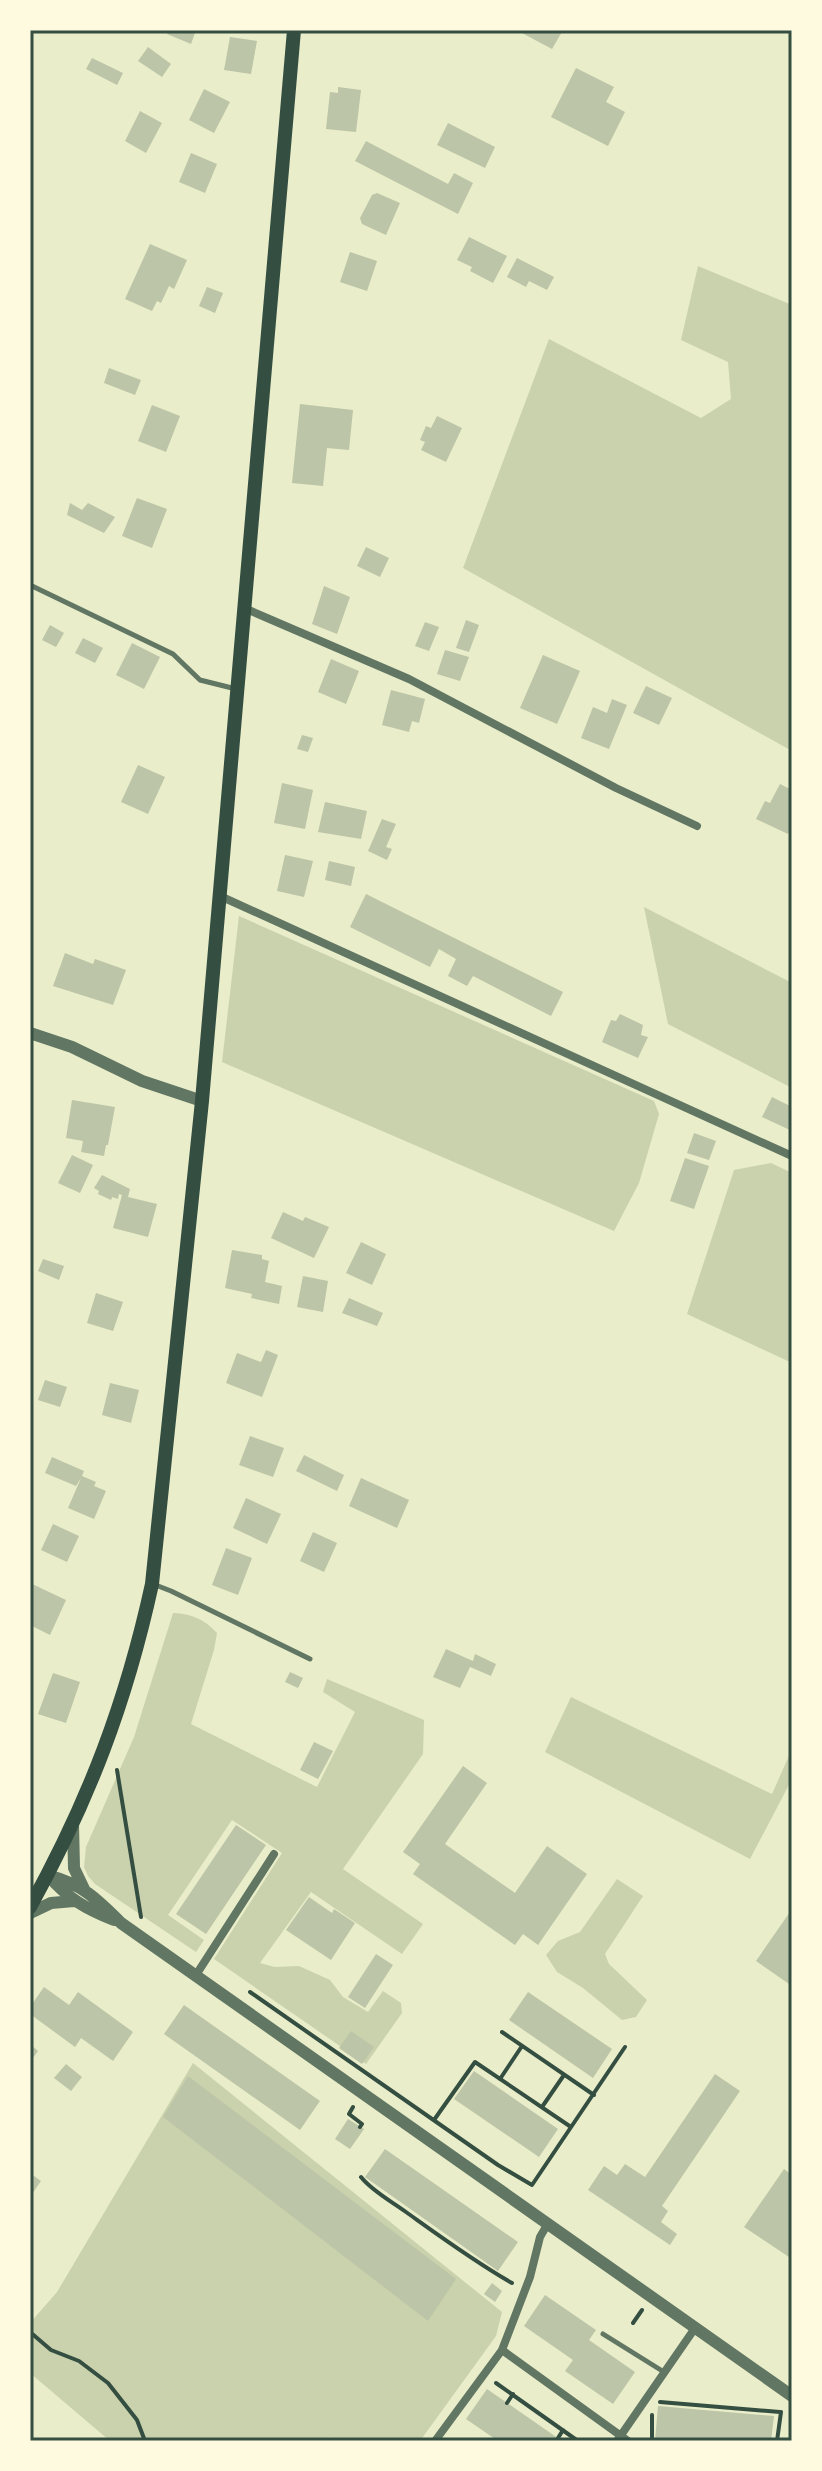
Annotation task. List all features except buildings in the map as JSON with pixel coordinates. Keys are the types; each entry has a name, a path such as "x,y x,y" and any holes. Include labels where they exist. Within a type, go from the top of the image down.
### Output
{"main road":[{"path":"30,1910 107,1746 138,1645 152,1584 202,1101 294,30"}],"street":[{"path":"244,608 409,679 616,788 697,826"},
{"path":"220,896 792,1156"},
{"path":"30,1033 72,1047 142,1081 202,1101"},
{"path":"73,1824 74,1868 84,1889"},
{"path":"196,1975 274,1854"},
{"path":"47,1875 71,1881 84,1889 121,1923 792,2396"},
{"path":"47,1875 74,1901 121,1923"},
{"path":"30,1910 51,1903 74,1901"},
{"path":"435,2441 502,2350 525,2290 540,2237 547,2225"},
{"path":"502,2350 622,2439 695,2328"}],"lane":[{"path":"30,585 173,654 200,680 237,689"},
{"path":"152,1584 310,1659"},
{"path":"603,2334 664,2372"}],"path":[{"path":"117,1770 142,1920"},
{"path":"244,1988 532,2185 625,2047"},
{"path":"502,2032 594,2095"},
{"path":"500,2079 522,2046"},
{"path":"434,2120 475,2062 571,2127"},
{"path":"542,2107 564,2075"},
{"path":"356,2107 349,2114 362,2124 360,2127"},
{"path":"361,2177 485,2268 525,2290"},
{"path":"633,2323 644,2308"},
{"path":"30,2332 51,2350 79,2361 108,2383 137,2420 145,2441"},
{"path":"484,2374 578,2441"},
{"path":"507,2403 513,2394"},
{"path":"652,2441 652,2405 780,2412"},
{"path":"777,2441 781,2405"},
{"path":"558,2438 563,2430"}],"green space":[{"path":"698,266 792,305 792,751 463,568 549,339 701,418 731,399 728,362 681,340"},
{"path":"644,907 792,983 792,1088 668,1024"},
{"path":"239,916 654,1101 659,1114 639,1183 614,1231 222,1062"},
{"path":"771,1163 792,1173 792,1363 687,1314 734,1170"},
{"path":"173,1613 197,1618 217,1633 191,1724 317,1787 355,1712 323,1692 327,1679 424,1720 423,1754 343,1869 423,1924 402,1954 311,1892 260,1963 275,1967 299,1966 330,1980 343,1997 368,2012 383,1991 401,2003 402,2013 366,2064 214,1959 282,1853 232,1820 168,1915 204,1940 196,1952 95,1884 84,1867 86,1847 134,1737"},
{"path":"571,1697 772,1794 792,1749 792,1779 750,1859 545,1752"},
{"path":"617,1879 643,1896 605,1954 609,1964 647,2000 636,2017 622,2020 583,1988 557,1972 546,1955 558,1941 580,1932"},
{"path":"193,2063 502,2312 496,2336 420,2441 335,2441 330,2437 326,2441 110,2441 30,2373 30,2323 57,2292"}]}
